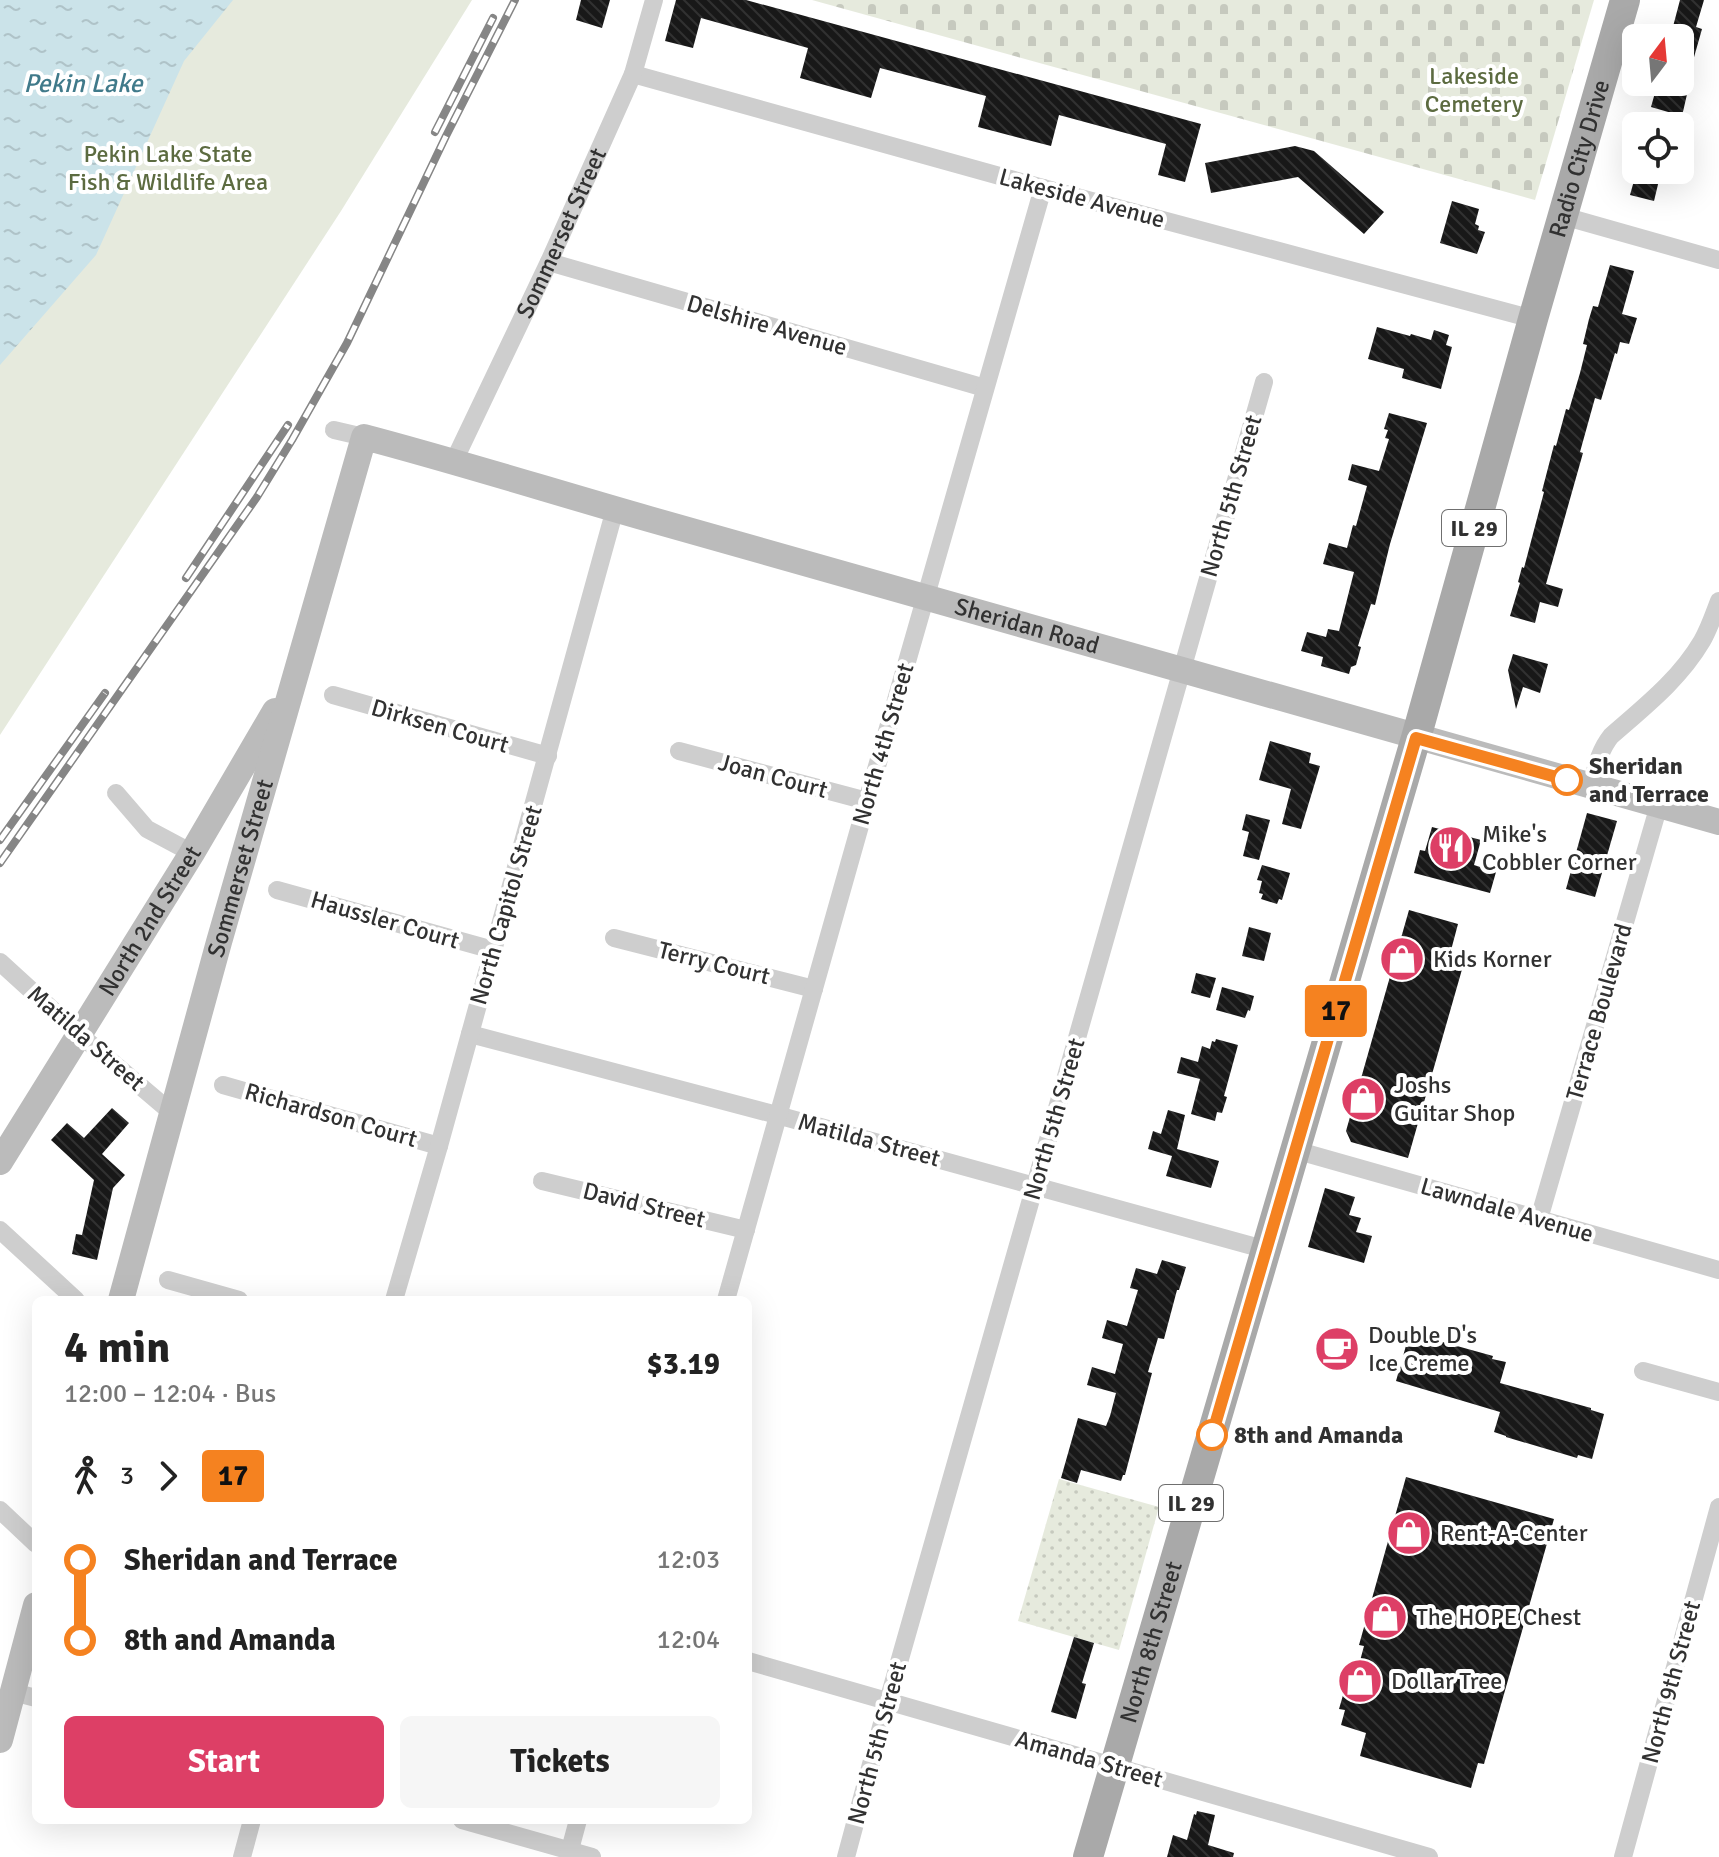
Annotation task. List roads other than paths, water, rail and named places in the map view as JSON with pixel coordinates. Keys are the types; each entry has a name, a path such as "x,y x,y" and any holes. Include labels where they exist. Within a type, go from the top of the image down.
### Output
{"main road":[{"name":"Radio City Drive","path":"1533,319 1625,0"},
{"name":"North 8th Street","path":"1088,1857 1416,738 1533,319"},
{"name":"Sheridan Road","path":"364,437 1719,822"},
{"name":"Sommerset Street","path":"122,1296 364,437"},
{"name":"North 2nd Street","path":"0,1162 192,853 296,675"},
{"path":"0,1740 25,1695 32,1638"}],"street":[{"name":"Sommerset Street","path":"454,461 549,262 633,74 654,0"},
{"name":"Lakeside Avenue","path":"633,74 1533,319"},
{"name":"North 4th Street","path":"727,1296 1043,188"},
{"path":"1563,216 1719,260"},
{"name":"Delshire Avenue","path":"549,262 985,388"},
{"name":"North 5th Street","path":"846,1857 1264,382"},
{"name":"Sheridan Road","path":"334,430 364,437"},
{"name":"North Capitol Street","path":"395,1296 615,509"},
{"path":"1591,786 1605,743 1667,687 1686,664 1708,630 1719,601"},
{"name":"Dirksen Court","path":"333,695 548,756"},
{"name":"Joan Court","path":"679,751 867,801"},
{"path":"116,793 147,829 192,853"},
{"name":"Terrace Boulevard","path":"1539,1219 1659,805"},
{"name":"Haussler Court","path":"277,890 493,950"},
{"name":"Terry Court","path":"614,938 814,989"},
{"name":"Matilda Street","path":"0,962 172,1113"},
{"name":"Matilda Street","path":"470,1034 1267,1250"},
{"name":"Richardson Court","path":"223,1085 439,1146"},
{"name":"Lawndale Avenue","path":"1295,1150 1719,1270"},
{"name":"David Street","path":"542,1181 746,1230"},
{"path":"0,1230 72,1296"},
{"path":"168,1280 225,1296"},
{"path":"1643,1371 1719,1392"},
{"name":"North 9th Street","path":"1623,1857 1719,1507"},
{"path":"0,1510 32,1540"},
{"name":"Amanda Street","path":"752,1662 1429,1857"},
{"path":"242,1857 251,1824"},
{"path":"475,1824 569,1854 592,1857"},
{"path":"569,1854 577,1824"}],"water":[{"name":"Pekin Lake","path":"0,0 233,0 184,61 96,255 0,365"}],"railway":[{"path":"0,863 257,497 292,440 347,343 515,0"},
{"path":"435,132 493,18"},
{"path":"186,578 288,425"},
{"path":"0,840 105,693"}],"place":[{"name":"Sheridan and Terrace","path":"1567,780"},
{"name":"Mike's Cobbler Corner","path":"1451,848"},
{"name":"Kids Korner","path":"1402,959"},
{"name":"Joshs Guitar Shop","path":"1363,1099"},
{"name":"Double D's Ice Creme","path":"1337,1349"},
{"name":"8th and Amanda","path":"1212,1435"},
{"name":"Rent-A-Center","path":"1409,1533"},
{"name":"The HOPE Chest","path":"1385,1617"},
{"name":"Dollar Tree","path":"1360,1681"}],"park label":[{"name":"Lakeside Cemetery","path":"1474,90"},
{"name":"Pekin Lake State Fish & Wildlife Area","path":"168,168"}]}
